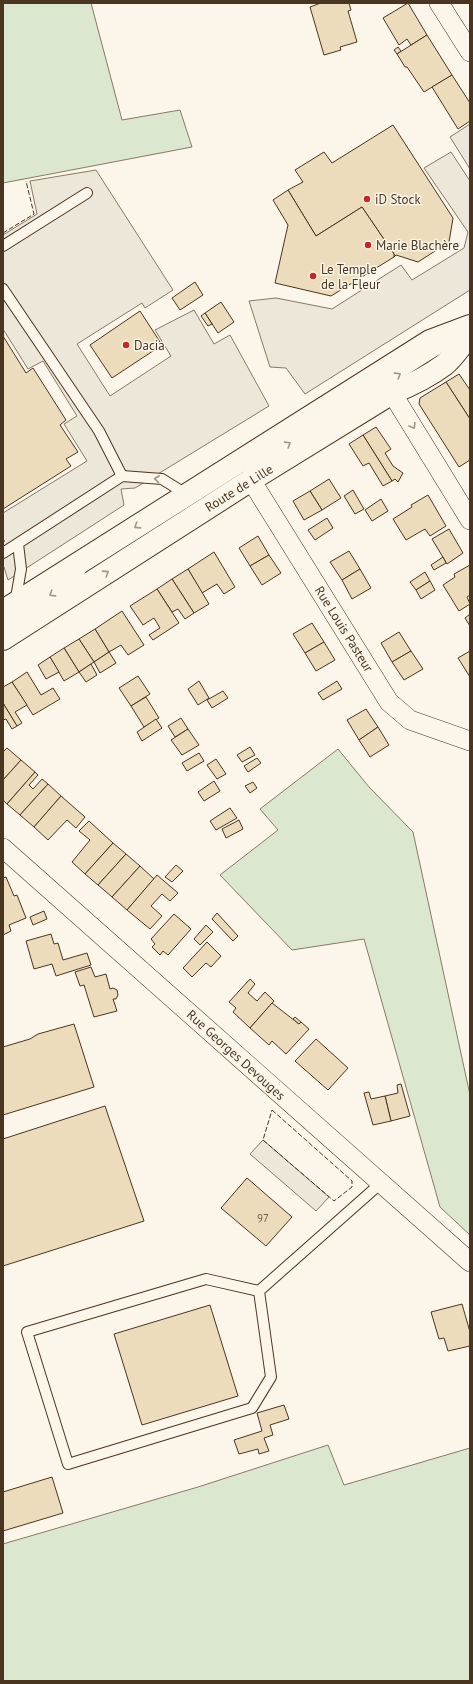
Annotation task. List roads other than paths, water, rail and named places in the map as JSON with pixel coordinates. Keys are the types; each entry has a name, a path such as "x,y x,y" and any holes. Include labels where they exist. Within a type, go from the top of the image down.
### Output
{"main road":[{"name":"Route de Lille","path":"9,608 186,494 430,341 470,326"},
{"name":"Route de Lille","path":"3,639 145,548 246,476 392,393 411,385 444,364 470,334"}],"street":[{"path":"439,3 463,24 470,52"},
{"path":"392,393 470,520"},
{"name":"Rue Louis Pasteur","path":"246,476 389,702 410,720 470,741"},
{"name":"Rue Georges Devouges","path":"3,848 470,1262"}],"lane":[{"path":"3,246 87,193"},
{"path":"3,289 99,431 122,476"},
{"path":"246,476 470,329"},
{"path":"3,554 122,476 162,479 186,494"},
{"path":"145,548 157,530"},
{"path":"9,608 21,569 18,544"},
{"path":"3,625 76,579 88,557"},
{"path":"259,1291 381,1183"},
{"path":"206,1279 259,1291 271,1377 252,1408 68,1464 27,1332 206,1279"}],"place":[{"name":"iD Stock","path":"367,199"},
{"name":"Marie Blachère","path":"368,245"},
{"name":"Le Temple de la Fleur","path":"313,276"},
{"name":"Dacia","path":"126,345"}]}
